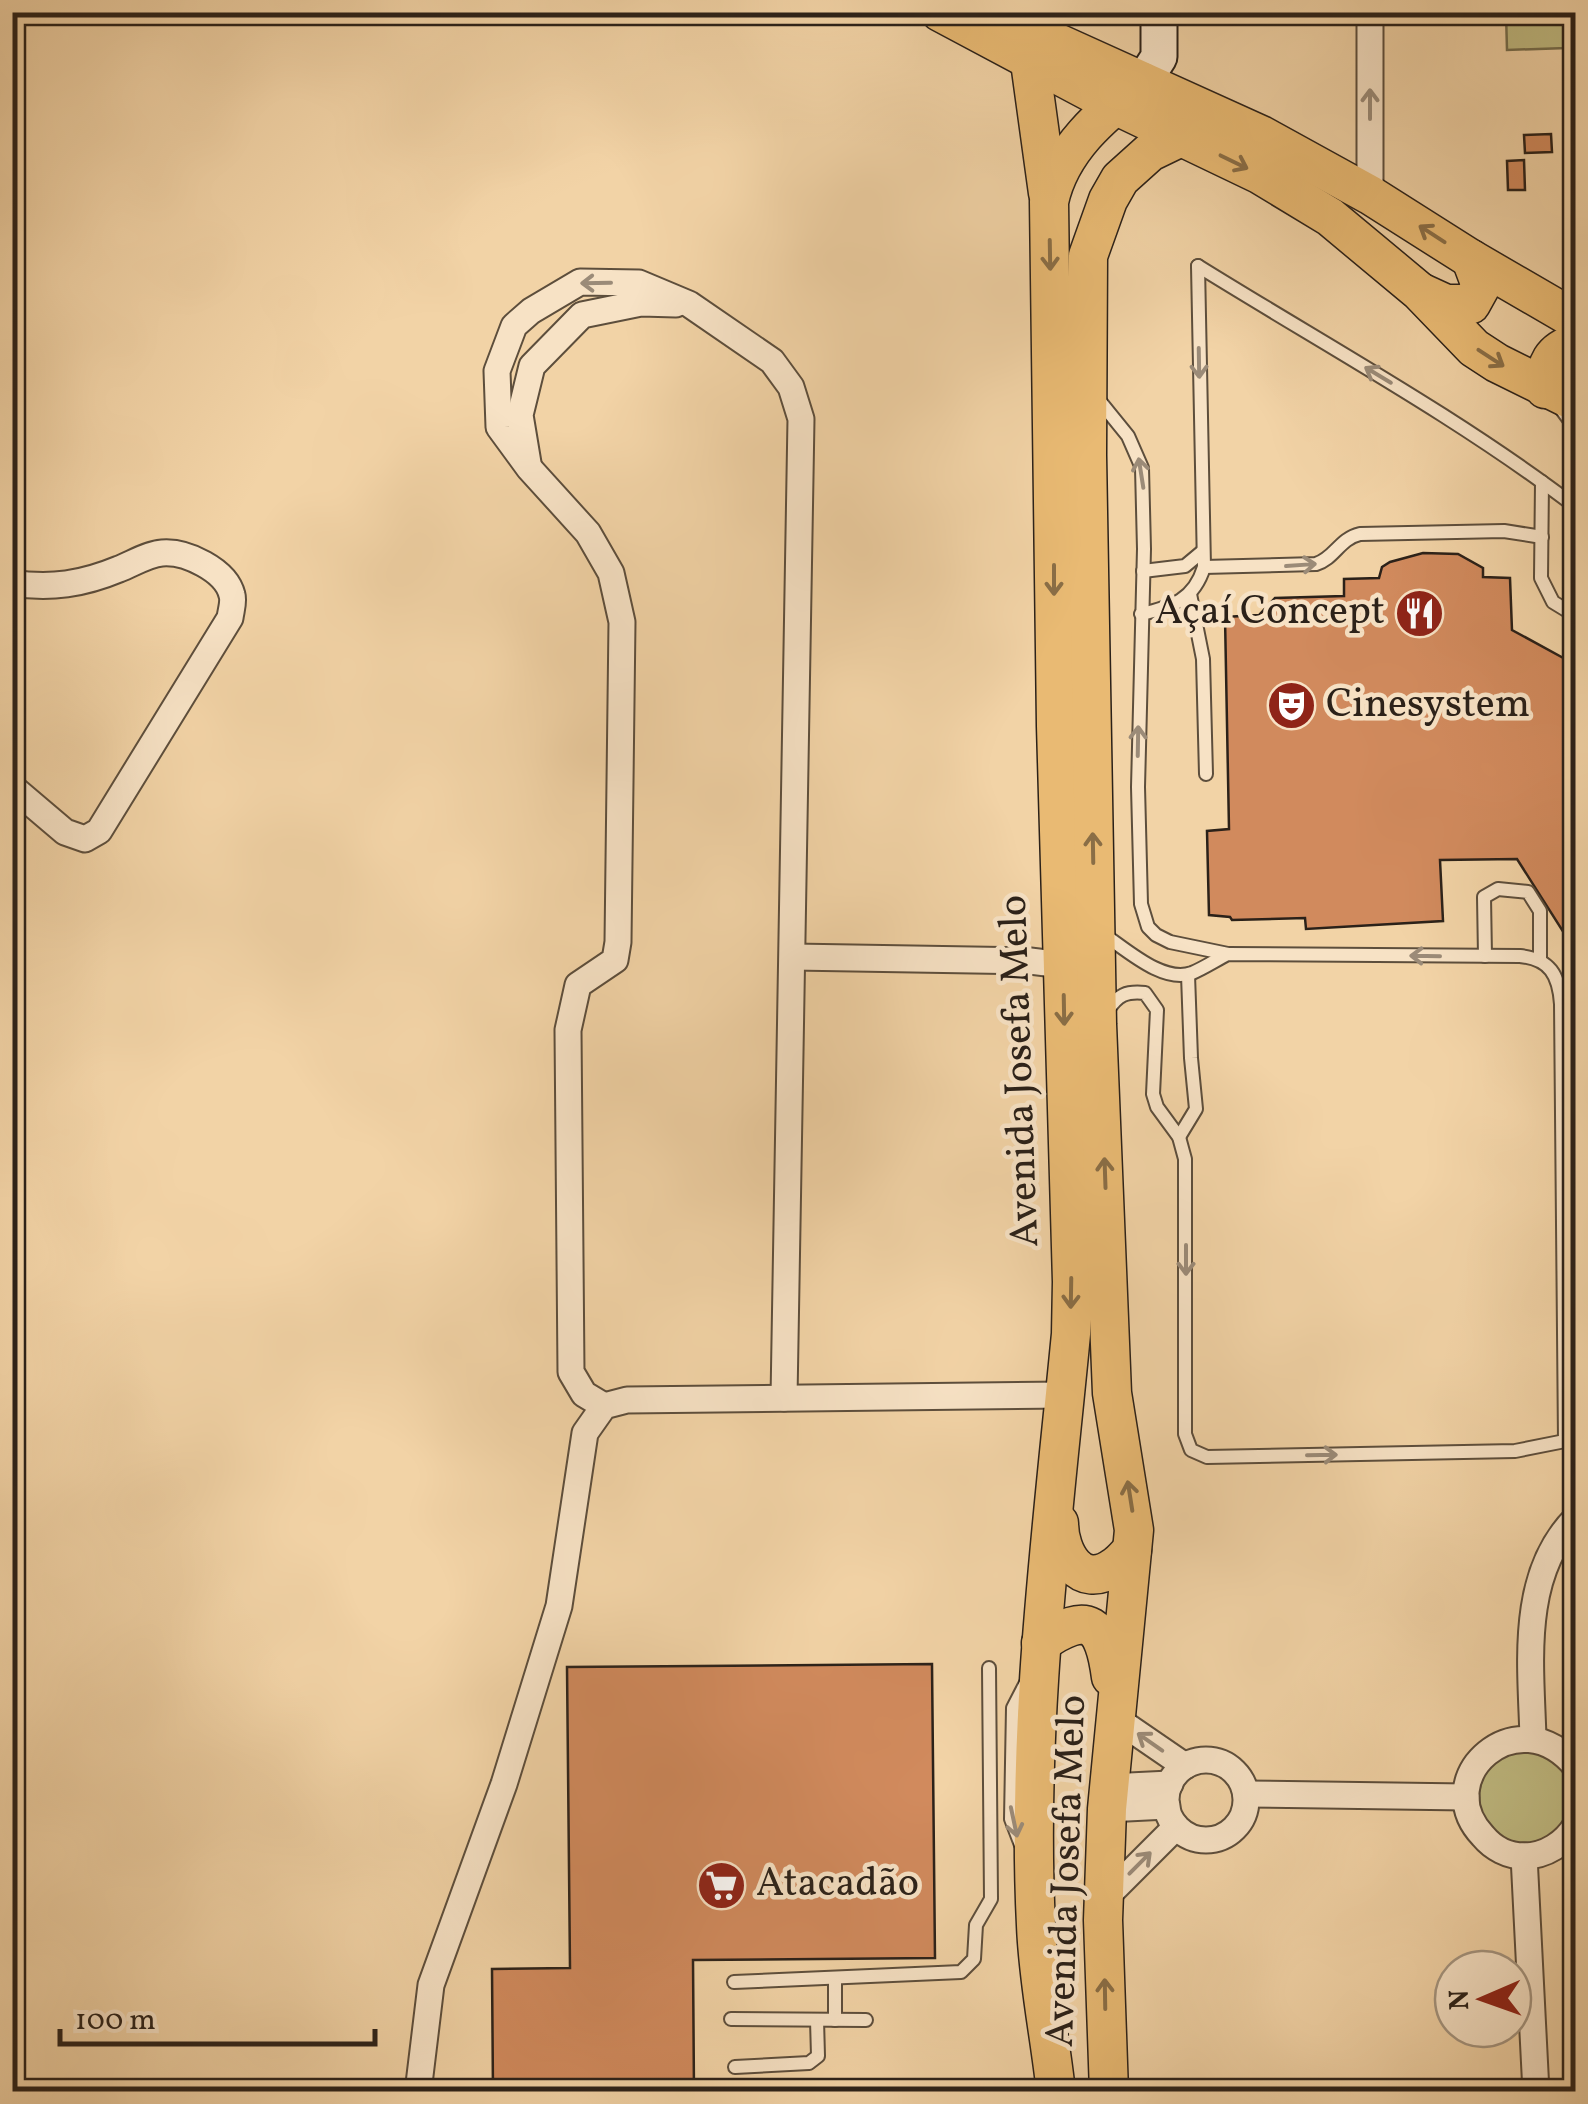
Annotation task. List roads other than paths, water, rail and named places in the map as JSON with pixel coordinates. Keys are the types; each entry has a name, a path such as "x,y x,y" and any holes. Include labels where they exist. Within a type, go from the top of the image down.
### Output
{"main road":[{"path":"940,12 1030,62 1262,135 1370,195 1571,324 1547,364 1560,395"},
{"path":"989,12 1129,94 1181,136 1259,174 1330,218 1420,292 1474,348 1560,395"},
{"path":"1030,62 1049,202"},
{"name":"Avenida Josefa Melo","path":"1056,2092 1036,1928 1034,1784 1040,1653 1072,1282 1056,726 1049,202 1064,160 1129,94"},
{"name":"Avenida Josefa Melo","path":"1109,2092 1104,1898 1108,1798 1132,1550 1131,1497 1112,1393 1097,1024 1088,256 1108,200 1136,162 1181,136"},
{"path":"1064,160 1080,160 1096,167 1102,174 1108,200"},
{"path":"1420,292 1446,304 1471,304 1481,286 1470,260"},
{"path":"1057,1471 1059,1540 1066,1560 1078,1570 1112,1570 1132,1550"},
{"path":"1040,1653 1060,1630 1090,1626 1100,1631 1107,1644 1116,1714"}],"street":[{"path":"1129,94 1159,58 1160,12"},
{"path":"1370,12 1370,195"},
{"path":"604,1406 584,1394 572,1372 568,1030 578,985 614,960 618,942 622,622 611,573 588,533 499,427 497,371 514,326 531,311 580,282 639,283 689,304 772,361 791,387 801,419 784,1398"},
{"path":"530,468 520,416 532,366 582,315 641,303 689,304"},
{"path":"531,311 523,328 529,342 548,347 560,340"},
{"path":"12,583 67,585 162,553 197,560 214,571 232,592 230,618 104,827 80,839 65,832 12,787"},
{"path":"793,957 1030,961 1062,965"},
{"path":"418,2092 431,1985 504,1784 559,1606 585,1433 604,1406 627,1400 1065,1394"},
{"path":"1533,1738 1530,1635 1545,1562 1557,1536 1576,1518"},
{"path":"1104,1898 1174,1796 1206,1760 1217,1761 1236,1773 1246,1794 1243,1816 1228,1834 1196,1839 1174,1796 1116,1714"},
{"path":"1576,1767 1550,1743 1533,1738 1508,1741 1486,1752 1472,1772 1466,1797 1477,1831 1506,1853 1541,1854 1557,1846 1576,1825"},
{"path":"1246,1794 1466,1797"},
{"path":"1108,1798 1174,1796"},
{"path":"1524,1856 1536,2092"}],"lane":[{"path":"1571,324 1576,227"},
{"path":"1141,614 1166,608 1190,594 1199,584 1204,568 1198,266 1431,406 1576,506"},
{"path":"1087,385 1137,451 1144,496 1138,787 1144,916 1156,935 1170,942 1228,954 1485,956 1540,960 1551,967 1560,990 1569,1155 1570,1441 1515,1451 1207,1457 1191,1450 1185,1434 1185,1160 1179,1136 1153,1094 1157,1010 1145,993 1118,996 1097,1024"},
{"path":"1560,395 1576,429"},
{"path":"1542,482 1541,578 1553,602 1576,616"},
{"path":"1204,568 1316,564 1326,561 1349,536 1360,534 1504,531 1542,537"},
{"path":"1143,570 1184,566 1204,550"},
{"path":"1190,594 1203,659 1206,774"},
{"path":"1485,956 1484,897 1498,889 1528,892 1540,911 1540,960"},
{"path":"1094,928 1148,964 1169,973 1188,975 1228,954"},
{"path":"1179,1136 1196,1109 1188,975"},
{"path":"1035,1868 1018,1840 1011,1818 1010,1769 1012,1708 1040,1653"},
{"path":"734,1982 960,1972 974,1959 976,1925 992,1899 989,1668"},
{"path":"990,1768 1010,1769"},
{"path":"835,1978 836,2020"},
{"path":"730,2020 866,2020"},
{"path":"735,2067 809,2064 818,2056 817,2020"}],"place":[{"name":"Açaí Concept","path":"1420,613"},
{"name":"Cinesystem","path":"1291,706"},
{"name":"Atacadão","path":"721,1885"}]}
